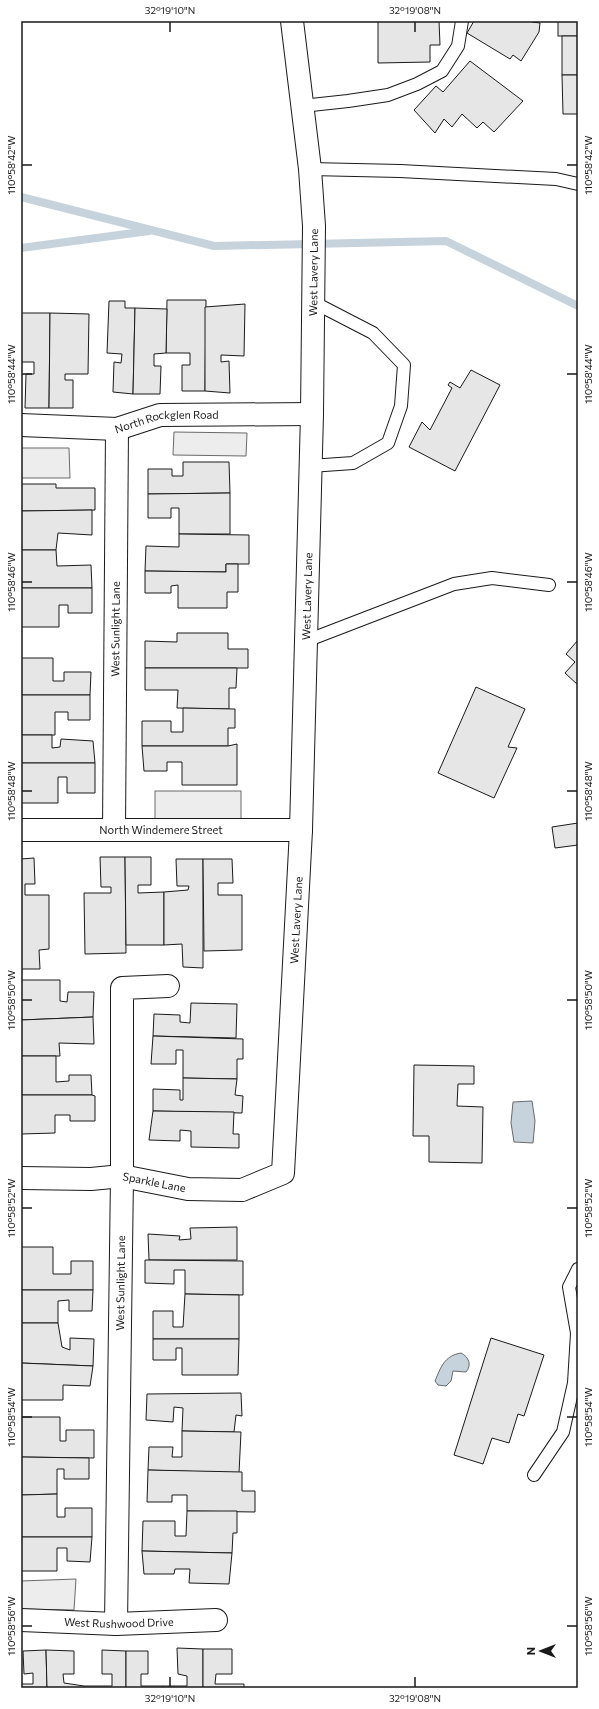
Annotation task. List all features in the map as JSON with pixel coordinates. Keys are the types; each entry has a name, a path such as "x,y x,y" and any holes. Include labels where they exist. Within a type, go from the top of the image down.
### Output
{"street":[{"name":"West Lavery Lane","path":"283,1172 301,830 312,414 314,226 310,169 292,21"},
{"name":"North Rockglen Road","path":"21,425 117,429 160,415 312,414"},
{"name":"West Sunlight Lane","path":"114,829 117,429"},
{"name":"North Windemere Street","path":"21,830 301,830"},
{"name":"West Sunlight Lane","path":"116,1624 122,1176 122,988 168,986"},
{"name":"Sparkle Lane","path":"21,1178 92,1179 122,1176 188,1189 242,1190 283,1172"},
{"name":"West Rushwood Drive","path":"21,1620 116,1624 216,1620"}],"lane":[{"path":"302,106 348,102 388,95 417,84 442,71 458,46 462,21"},
{"path":"310,169 423,172 556,179 578,184"},
{"path":"310,466 353,463 388,443 401,406 404,365 373,333 313,302"},
{"path":"306,641 454,584 492,578 549,585"},
{"path":"534,1475 563,1432 574,1383 577,1333 569,1287 578,1269"}],"shaded area":[{"path":"174,432 247,433 246,456 173,455"},
{"path":"21,448 69,448 70,478 21,478"},
{"path":"155,791 241,791 241,821 155,821"},
{"path":"532,1101 535,1121 533,1143 514,1142 511,1123 513,1102"},
{"path":"461,1353 469,1361 469,1367 466,1372 453,1371 451,1381 446,1386 438,1385 435,1381 444,1363 455,1354"},
{"path":"76,1579 74,1610 21,1609 21,1581"}],"building":[{"path":"378,21 439,21 440,45 430,45 430,62 378,63"},
{"path":"474,21 532,21 540,23 539,32 521,61 513,55 510,59 467,33"},
{"path":"558,21 578,21 578,36 558,36"},
{"path":"562,36 578,36 578,75 562,75"},
{"path":"470,61 523,101 494,132 483,122 477,128 462,114 452,127 444,119 435,133 414,110 436,86 443,92"},
{"path":"562,75 578,75 578,114 563,114"},
{"path":"167,300 206,300 205,391 182,391 182,365 190,365 190,353 166,353"},
{"path":"109,301 125,301 125,308 135,308 133,394 113,392 114,362 121,363 122,354 107,353"},
{"path":"245,304 244,356 221,355 221,362 229,361 230,393 205,391 205,307"},
{"path":"135,308 167,309 166,353 154,354 154,366 161,366 160,394 133,394"},
{"path":"21,313 50,313 49,408 25,408 26,374 34,374 34,362 21,362"},
{"path":"50,313 89,314 88,374 65,374 65,380 73,380 73,408 49,408"},
{"path":"471,370 500,385 455,471 409,447 422,422 430,430 452,388 448,385 450,382 460,388"},
{"path":"183,462 229,462 230,493 148,494 148,469 172,469 172,476 183,476"},
{"path":"21,484 56,484 56,488 95,488 95,510 21,511"},
{"path":"230,493 230,534 179,534 179,508 171,508 171,518 148,518 148,494"},
{"path":"92,510 92,535 58,533 56,550 21,550 21,511"},
{"path":"179,534 249,535 249,564 226,564 226,572 145,571 146,546 179,547"},
{"path":"21,550 56,550 57,566 91,565 92,588 21,588"},
{"path":"226,564 238,564 238,592 227,592 227,608 178,608 178,585 171,586 171,593 145,593 145,571 226,572"},
{"path":"21,588 92,588 92,613 68,613 68,605 59,605 59,627 21,627"},
{"path":"177,633 228,633 228,649 248,649 248,668 145,668 145,641 177,642"},
{"path":"578,640 578,685 565,673 575,662 566,654"},
{"path":"21,658 53,658 53,681 64,681 64,672 91,672 90,695 21,695"},
{"path":"145,668 237,668 236,688 229,688 229,709 177,708 178,690 145,690"},
{"path":"476,687 525,709 508,747 517,748 494,798 438,773"},
{"path":"21,695 90,695 90,720 68,720 68,712 55,712 55,735 21,735"},
{"path":"183,708 235,709 235,728 228,728 228,746 142,746 142,721 171,721 171,732 183,732"},
{"path":"21,735 52,735 52,748 60,747 61,739 93,741 95,763 21,763"},
{"path":"237,744 237,785 182,785 182,762 167,762 167,771 144,771 142,746 228,746"},
{"path":"21,763 95,763 95,793 67,793 67,777 58,777 58,803 21,803"},
{"path":"578,823 578,845 555,848 552,827"},
{"path":"100,857 125,857 126,953 85,954 84,893 111,893 111,887 101,887"},
{"path":"125,857 151,857 151,885 138,885 138,893 164,892 164,945 126,945"},
{"path":"34,858 35,884 25,884 25,895 49,895 49,949 39,950 40,969 21,969 21,859"},
{"path":"176,859 203,859 203,968 183,967 182,944 164,945 164,892 188,890 189,886 177,886"},
{"path":"203,859 232,859 233,883 218,883 218,895 242,895 242,950 204,951"},
{"path":"21,980 60,980 60,1001 67,1002 68,992 94,992 93,1017 21,1020"},
{"path":"191,1003 237,1004 236,1038 153,1036 154,1014 180,1015 180,1022 190,1023"},
{"path":"93,1017 94,1044 59,1043 60,1056 21,1056 21,1020"},
{"path":"153,1036 243,1039 243,1059 237,1059 237,1079 183,1078 183,1050 176,1050 176,1064 151,1064"},
{"path":"21,1056 56,1056 56,1082 69,1081 69,1075 91,1075 92,1095 21,1095"},
{"path":"414,1065 474,1066 474,1084 458,1084 457,1106 483,1107 482,1163 429,1162 429,1136 413,1136"},
{"path":"183,1078 237,1079 235,1095 243,1096 242,1113 153,1111 153,1089 180,1090 180,1100 183,1100"},
{"path":"21,1095 95,1096 95,1121 70,1121 70,1115 55,1115 55,1133 21,1134"},
{"path":"153,1111 234,1112 233,1134 239,1134 239,1148 191,1147 191,1131 180,1130 180,1141 149,1140"},
{"path":"237,1227 237,1260 149,1260 148,1234 180,1236 179,1240 191,1239 190,1228"},
{"path":"21,1247 53,1247 53,1274 71,1274 71,1261 93,1261 93,1290 21,1290"},
{"path":"145,1260 243,1261 243,1295 185,1294 185,1270 174,1270 174,1284 145,1283"},
{"path":"21,1290 93,1290 92,1311 69,1311 69,1300 58,1301 58,1323 21,1323"},
{"path":"185,1294 239,1295 239,1339 153,1339 153,1311 173,1311 173,1327 183,1327"},
{"path":"21,1323 58,1323 62,1347 70,1350 70,1338 94,1339 93,1366 21,1363"},
{"path":"491,1338 544,1355 524,1416 518,1414 509,1443 492,1438 483,1464 454,1455"},
{"path":"153,1339 239,1339 238,1375 182,1375 182,1348 176,1348 176,1360 153,1360"},
{"path":"21,1363 93,1366 90,1386 63,1385 63,1400 21,1400"},
{"path":"241,1393 242,1416 236,1415 234,1432 182,1431 183,1408 174,1407 173,1422 146,1420 147,1394"},
{"path":"21,1417 60,1417 60,1441 66,1441 66,1430 94,1430 94,1458 21,1457"},
{"path":"182,1431 241,1432 239,1473 148,1470 149,1447 173,1447 172,1457 182,1457"},
{"path":"21,1457 89,1458 89,1479 64,1479 64,1469 57,1469 57,1494 21,1495"},
{"path":"148,1470 242,1472 242,1491 255,1491 255,1512 187,1511 187,1495 172,1495 172,1502 147,1502"},
{"path":"57,1494 57,1517 65,1517 65,1508 92,1508 92,1537 21,1537 21,1495"},
{"path":"187,1511 237,1511 237,1533 233,1533 232,1553 142,1551 143,1521 175,1521 175,1536 186,1536"},
{"path":"21,1537 92,1537 90,1562 67,1561 67,1548 57,1548 57,1571 21,1571"},
{"path":"142,1551 232,1553 229,1584 189,1583 190,1569 175,1569 174,1574 144,1574"},
{"path":"177,1648 203,1649 203,1688 163,1688 163,1686 187,1686 187,1676 178,1674"},
{"path":"203,1649 232,1649 232,1674 216,1674 215,1684 244,1684 244,1688 203,1688"},
{"path":"46,1650 47,1688 21,1688 21,1684 33,1684 33,1673 24,1674 23,1651"},
{"path":"46,1650 74,1651 74,1674 63,1674 64,1683 84,1686 84,1688 47,1688"},
{"path":"102,1650 126,1651 126,1688 84,1688 84,1686 112,1686 112,1674 102,1674"},
{"path":"126,1651 148,1651 148,1674 141,1674 141,1686 163,1686 163,1688 126,1688"}],"waterway":[{"path":"21,197 214,246 446,241 578,306"},
{"path":"21,248 149,231"}]}
